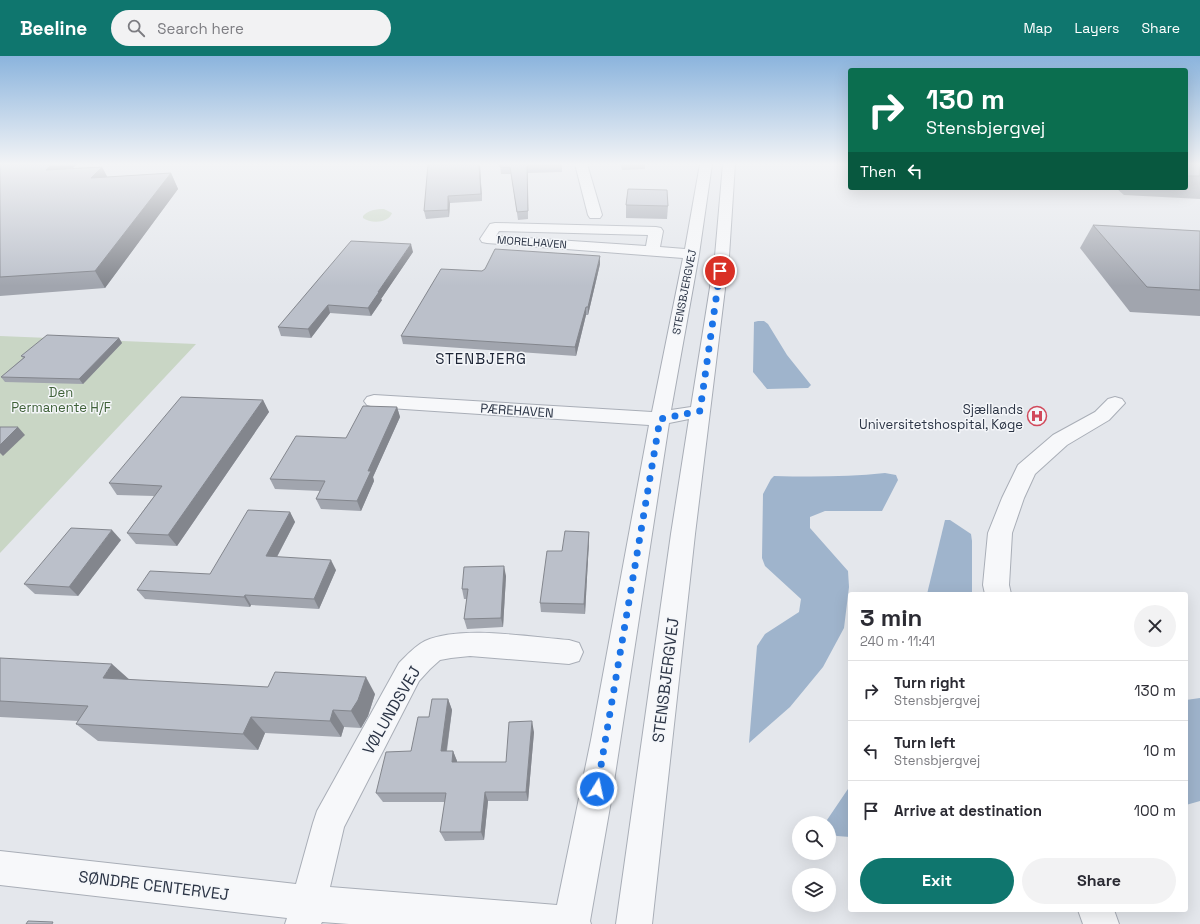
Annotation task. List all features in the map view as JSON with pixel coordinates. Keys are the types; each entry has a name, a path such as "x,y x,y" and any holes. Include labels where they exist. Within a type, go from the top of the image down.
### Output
{"street":[{"path":"592,205 595,215"},
{"name":"STENSBJERGVEJ","path":"572,924 617,675 660,419 692,254 700,205"},
{"name":"STENSBJERGVEJ","path":"634,924 696,436 722,256 726,205"},
{"name":"MORELHAVEN","path":"652,251 656,231 495,228 487,239 692,254"},
{"name":"PÆREHAVEN","path":"374,401 660,419"},
{"path":"998,592 996,585 1000,533 1013,498 1026,470 1060,440 1102,416 1115,403"},
{"path":"660,419 700,411"},
{"path":"660,419 696,436"},
{"name":"VØLUNDSVEJ","path":"306,913 329,822 409,672 420,660 433,650 470,644 569,652"},
{"name":"SØNDRE CENTERVEJ","path":"0,868 58,874 306,913 572,924"},
{"path":"1097,912 1101,924"}],"green space":[{"path":"384,209 392,213 384,221 375,222 363,218 365,214 370,211"},
{"name":"Den Permanente H/F","path":"0,336 196,344 0,553"}],"water":[{"path":"764,321 768,324 787,355 811,385 808,388 767,389 753,372 754,322"},
{"path":"885,473 896,475 898,480 882,511 825,511 810,517 810,528 848,571 849,587 844,628 823,667 790,707 749,743 757,646 765,634 799,612 801,599 765,566 762,558 763,494 774,476 802,477"},
{"path":"945,520 950,520 971,534 972,592 927,592"},
{"path":"1200,698 1200,801 1188,804 1188,700"},
{"path":"848,789 848,837 837,836 836,816 830,816"}],"building":[{"path":"0,205 147,205 95,271 0,277"},
{"path":"425,205 448,205 448,210 424,211"},
{"path":"516,205 528,205 528,211 517,212"},
{"path":"626,205 668,205 668,206"},
{"path":"1093,225 1200,231 1200,290 1147,287"},
{"path":"351,241 411,244 368,308 328,305 308,329 278,327"},
{"path":"495,249 600,256 588,307 586,307 575,347 401,336 441,269 482,271 485,269"},
{"path":"47,335 119,338 79,379 1,377 25,357 21,356"},
{"path":"181,397 263,400 168,535 127,533 162,486 109,483"},
{"path":"363,406 397,407 368,471 371,471 357,501 316,499 325,481 270,479 296,436 346,438"},
{"path":"0,427 18,427 0,445"},
{"path":"248,510 290,512 266,556 331,560 314,599 245,595 244,597 137,590 150,571 210,574"},
{"path":"71,528 112,530 69,587 24,584"},
{"path":"565,531 589,532 584,604 540,603 547,551 562,551"},
{"path":"504,566 501,618 464,619 468,589 462,589 464,567"},
{"path":"0,658 112,664 103,678 268,687 275,672 366,677 358,700 351,711 333,710 330,721 251,717 243,734 76,724 88,706 0,701"},
{"path":"432,699 448,699 441,751 453,751 452,762 506,762 509,722 532,721 526,792 485,792 481,832 440,832 446,793 376,793 386,752 411,751 418,717 429,717"},
{"path":"28,921 53,922 52,924 26,924"}],"place":[{"name":"Sjællands Universitetshospital, Køge","path":"1037,416"}],"district":[{"name":"STENBJERG","path":"481,359"}],"route":[{"path":"597,789 660,419 700,411 720,271"}]}
